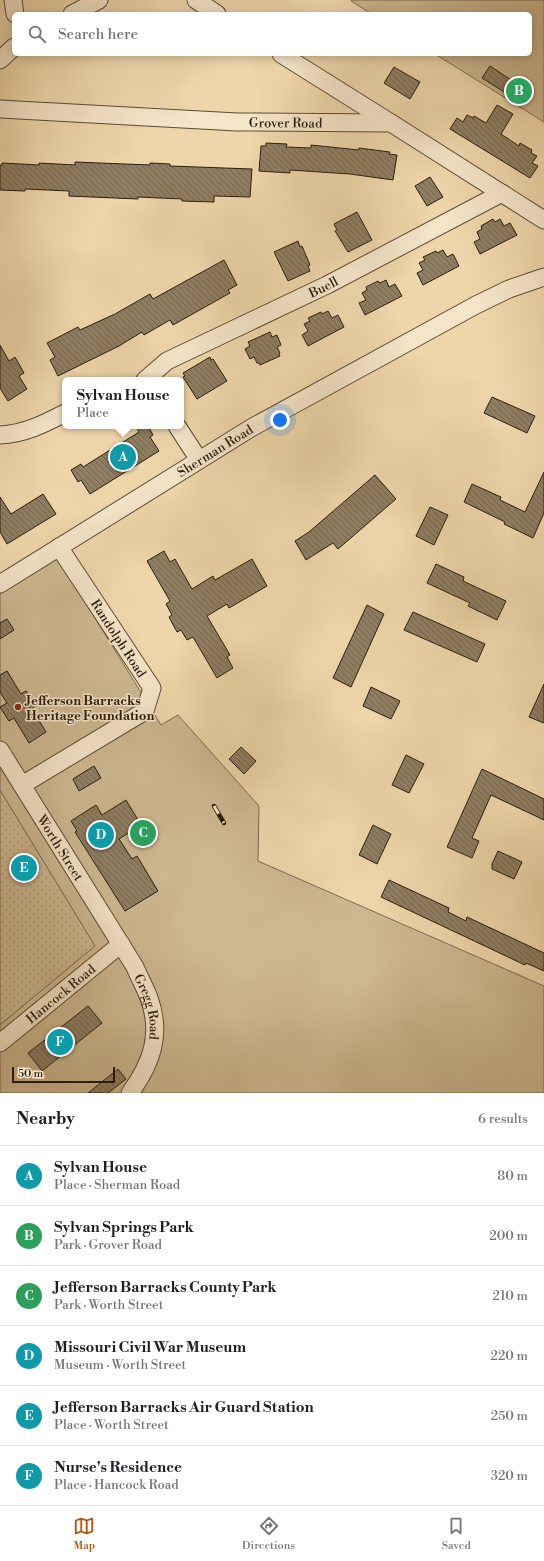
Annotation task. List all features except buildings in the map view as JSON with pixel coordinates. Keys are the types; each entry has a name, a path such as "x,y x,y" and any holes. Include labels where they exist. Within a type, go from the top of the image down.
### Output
{"street":[{"path":"13,0 15,12"},
{"path":"76,12 99,0"},
{"path":"196,0 214,12"},
{"path":"0,60 12,49"},
{"path":"284,56 544,220"},
{"name":"Grover Road","path":"0,109 237,122 391,123"},
{"name":"Buell","path":"149,377 168,361 327,285 502,193"},
{"name":"Sherman Road","path":"0,584 251,428 476,305 509,289 544,277"},
{"path":"0,435 11,435 25,432 62,414"},
{"path":"179,429 199,460"},
{"name":"Randolph Road","path":"22,785 145,711 152,688 59,547"},
{"name":"Worth Street","path":"0,750 121,944"},
{"name":"Hancock Road","path":"0,1043 121,944"},
{"name":"Gregg Road","path":"121,944 135,967 149,998 155,1030 154,1046 149,1062 140,1080 130,1093"}],"shaded area":[{"path":"544,0 544,122 438,56 532,56 532,12 369,12 351,1"},
{"path":"58,558 161,725 178,715 259,806 258,861 544,986 544,1093 0,1093 0,1025 95,946 0,790 0,594"},
{"path":"0,790 96,946 0,1025"}],"railway":[{"path":"214,806 224,823"}],"place":[{"name":"Sylvan Springs Park","path":"519,91"},
{"name":"Sylvan House","path":"123,457"},
{"name":"Jefferson Barracks Heritage Foundation","path":"18,707"},
{"name":"Jefferson Barracks County Park","path":"143,833"},
{"name":"Missouri Civil War Museum","path":"101,835"},
{"name":"Jefferson Barracks Air Guard Station","path":"24,868"},
{"name":"Nurse's Residence","path":"60,1042"}]}
